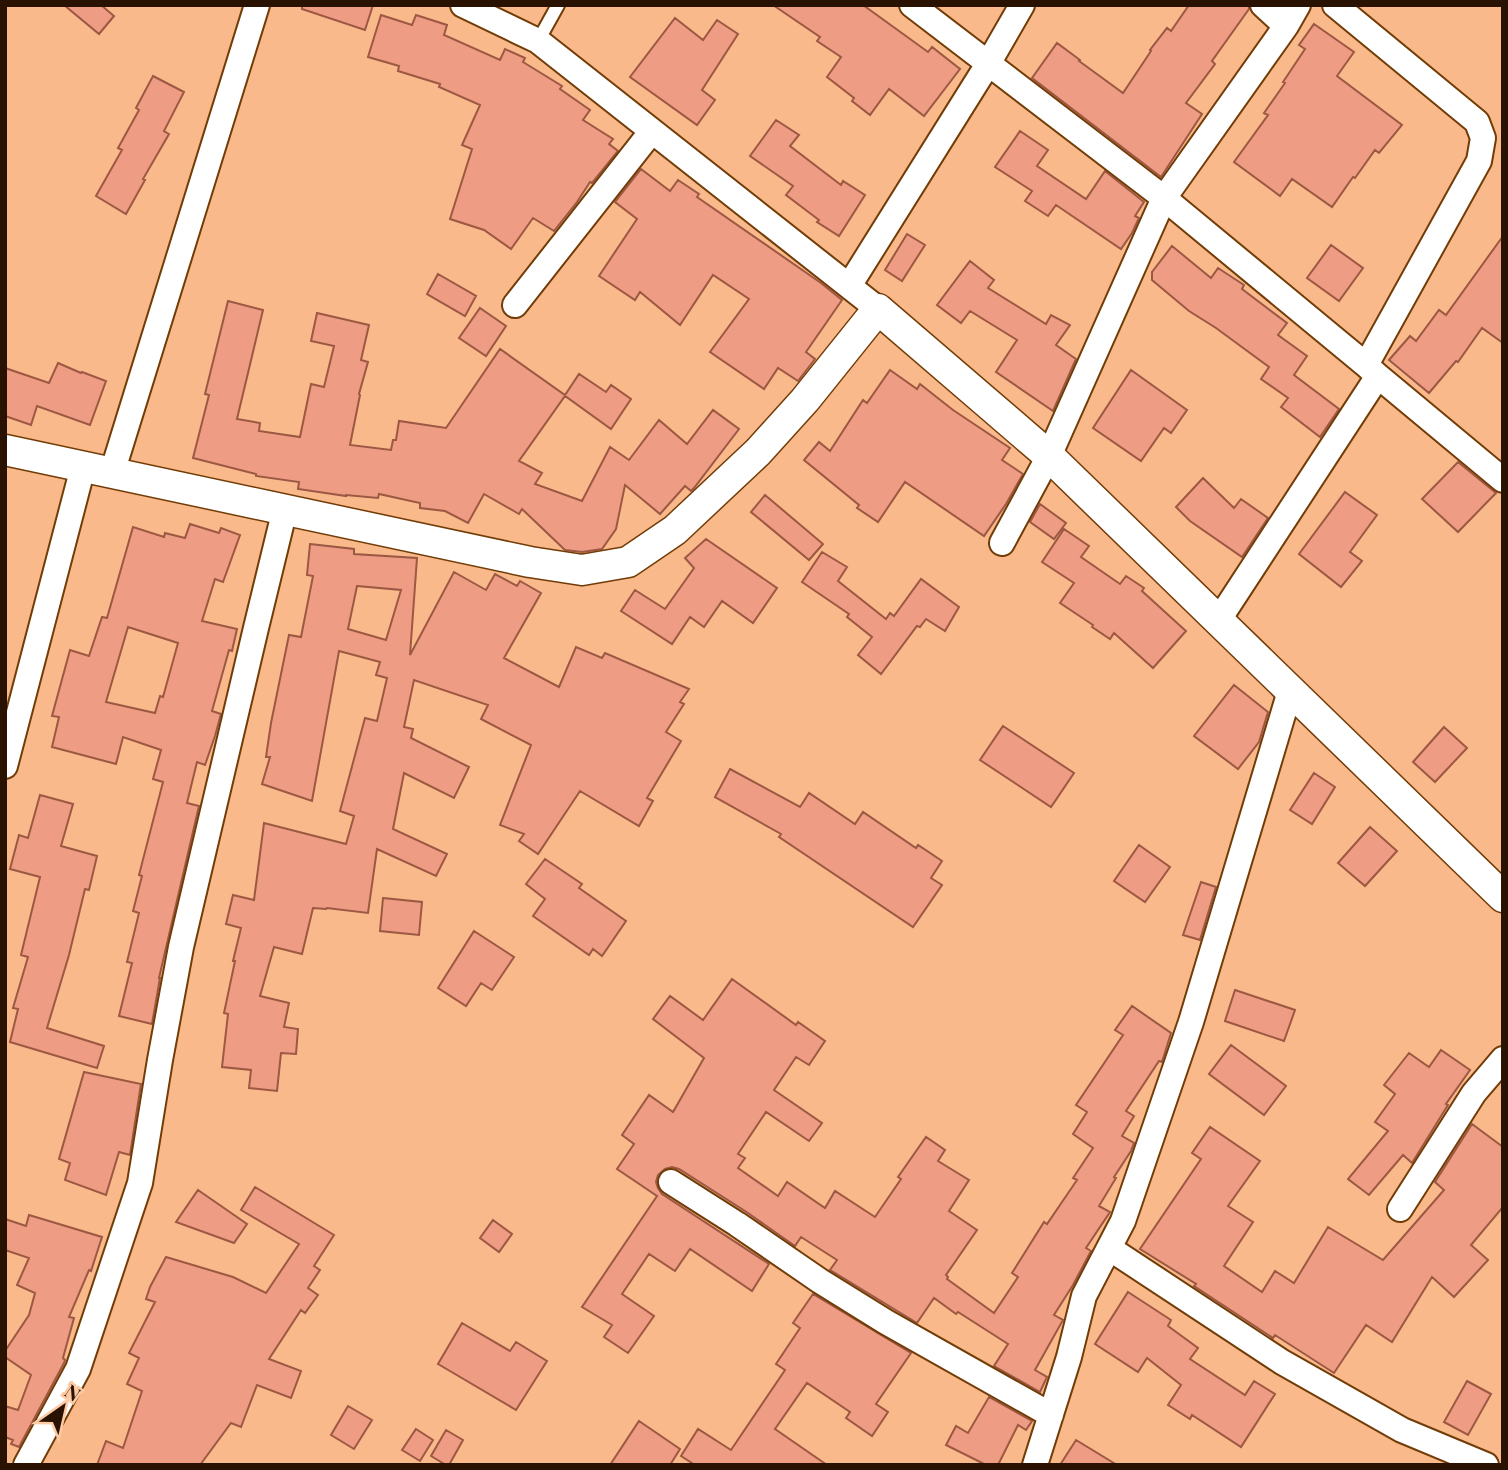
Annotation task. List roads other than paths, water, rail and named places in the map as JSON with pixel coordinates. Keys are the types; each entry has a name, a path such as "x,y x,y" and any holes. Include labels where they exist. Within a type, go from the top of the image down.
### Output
{"street":[{"path":"112,472 257,5"},
{"path":"463,5 538,41 878,309 1049,456 1503,897"},
{"path":"912,5 1164,198 1503,480"},
{"path":"849,285 1022,5"},
{"path":"1002,543 1049,456 1164,198 1292,16 1263,5"},
{"path":"1218,621 1372,370 1479,162 1483,138 1477,122 1335,5"},
{"path":"515,305 652,131"},
{"path":"5,450 517,559 582,570 628,562 676,530 758,453 805,400 878,309"},
{"path":"5,765 83,467"},
{"path":"26,1465 78,1369 140,1183 181,947 285,509"},
{"path":"1035,1465 1069,1357 1084,1296 1123,1221 1191,1023 1290,691"},
{"path":"1400,1209 1474,1093 1503,1059"},
{"path":"671,1182 886,1322 1051,1415"},
{"path":"1109,1248 1282,1362 1402,1430 1486,1465"}],"lane":[{"path":"538,41 558,5"}]}
